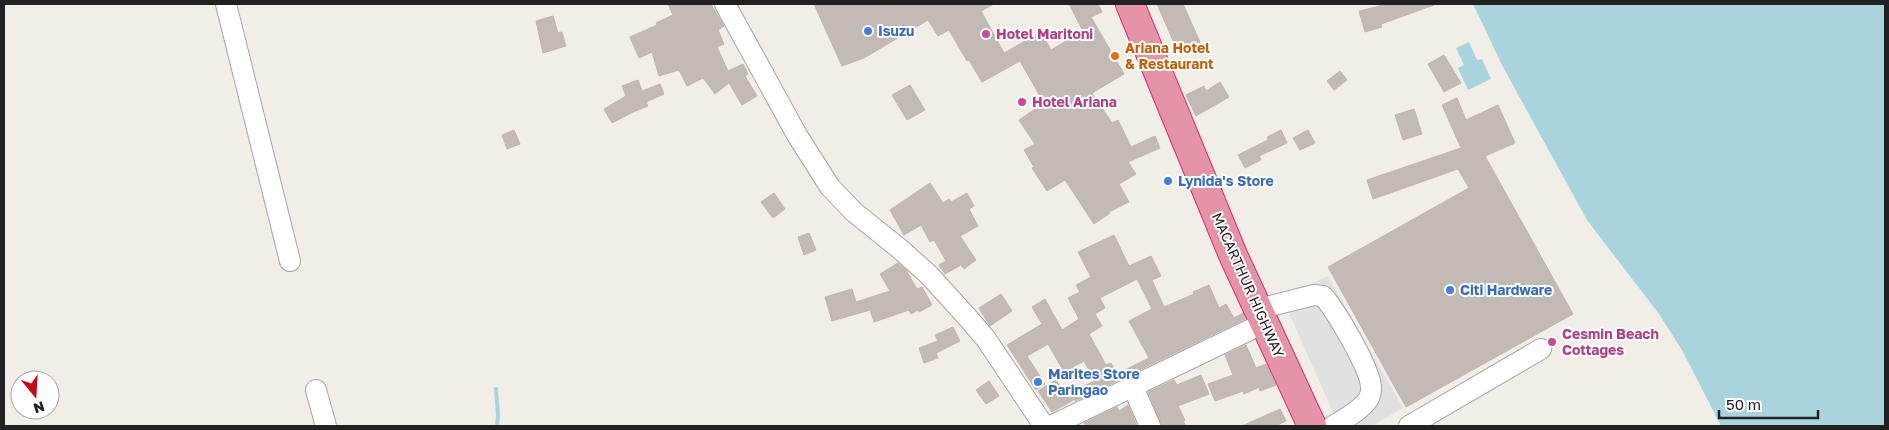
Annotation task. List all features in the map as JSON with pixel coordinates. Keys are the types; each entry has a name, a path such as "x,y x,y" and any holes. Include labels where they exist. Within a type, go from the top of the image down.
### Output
{"highway":[{"name":"MACARTHUR HIGHWAY","path":"1130,4 1234,255 1312,426"}],"street":[{"path":"226,4 290,261"},
{"path":"725,4 797,135 830,187 854,212 900,249 929,276 962,312 986,339 1044,426"},
{"path":"1051,426 1133,387 1261,316 1314,295 1323,296 1332,306 1362,363 1371,387 1370,396 1365,403 1333,426"},
{"path":"1409,426 1541,349"},
{"path":"1133,387 1150,426"},
{"path":"316,390 326,426"}],"shaded area":[{"path":"1328,276 1403,408 1372,426 1339,426 1282,297"}],"water":[{"path":"1473,4 1885,4 1885,426 1721,426 1682,350 1659,314 1587,220 1503,67"},
{"path":"1469,42 1477,60 1482,59 1491,79 1468,90 1458,68 1464,65 1456,48"}],"building":[{"path":"668,4 711,4 724,26 718,30 724,44 717,47 728,71 743,64 748,74 745,76 757,96 742,105 729,83 715,94 703,78 687,86 679,70 659,76 652,52 639,58 630,37 657,25 656,23 673,15"},
{"path":"814,4 994,4 981,11 1004,53 1041,32 1051,50 1083,31 1069,4 1098,4 1102,12 1091,17 1124,74 1092,93 1112,123 1118,120 1131,147 1155,136 1160,148 1128,162 1136,174 1119,184 1129,202 1109,212 1094,224 1065,180 1047,191 1032,168 1034,167 1024,150 1035,144 1019,120 1044,103 1020,61 982,82 949,30 938,36 928,20 864,58 842,66"},
{"path":"1157,4 1183,4 1200,42 1178,52"},
{"path":"1380,4 1434,5 1381,24 1382,27 1365,32 1359,11 1380,6"},
{"path":"553,16 558,33 562,32 566,46 543,53 536,21"},
{"path":"1444,55 1461,83 1444,92 1428,64"},
{"path":"1340,71 1347,80 1334,90 1327,81"},
{"path":"638,80 642,91 660,84 664,94 646,102 648,106 612,123 604,109 626,96 622,86"},
{"path":"1220,82 1229,97 1196,116 1186,95 1204,86 1206,91"},
{"path":"910,85 925,110 907,120 892,95"},
{"name":"Citi Hardware","path":"1457,98 1466,120 1498,105 1515,143 1485,156 1573,314 1406,407 1328,267 1469,188 1458,169 1373,199 1367,180 1461,148 1442,105"},
{"path":"1414,109 1422,134 1403,140 1395,115"},
{"path":"514,130 520,144 507,149 502,135"},
{"path":"1281,130 1287,143 1259,156 1261,160 1245,168 1238,155 1268,140 1267,137"},
{"path":"1308,130 1315,143 1300,150 1293,138"},
{"path":"930,183 943,203 949,199 951,202 967,193 974,206 969,209 978,226 960,236 976,260 964,269 961,265 945,274 939,265 946,261 934,240 930,242 921,225 904,235 890,210"},
{"path":"774,193 785,209 773,218 761,202"},
{"path":"809,233 816,250 804,255 798,237"},
{"path":"1114,235 1129,266 1151,256 1161,276 1152,280 1164,307 1209,285 1219,308 1226,304 1234,318 1243,313 1245,319 1075,401 1075,399 1052,412 1038,391 1056,380 1065,394 1095,381 1084,361 1064,372 1048,344 1027,356 1045,384 1036,390 1007,345 1042,324 1032,307 1045,299 1062,330 1079,319 1068,298 1080,292 1076,285 1091,277 1078,252","holes":["1137,279 1152,309 1129,321 1149,358 1117,374 1111,363 1106,365 1089,334 1102,326 1095,314 1105,308 1100,298"]},
{"path":"898,263 906,270 917,289 922,287 932,305 919,312 918,310 911,314 909,310 874,322 870,310 832,321 825,297 852,289 856,302 890,291 880,274"},
{"path":"1001,294 1012,311 990,326 979,308"},
{"path":"953,327 960,341 936,353 938,358 924,363 919,348 938,341 935,335"},
{"path":"1246,345 1256,368 1266,364 1276,385 1260,391 1259,387 1244,394 1243,391 1215,401 1208,384 1233,375 1225,355"},
{"path":"1201,375 1209,394 1178,406 1186,426 1162,426 1148,392 1174,380 1177,385"},
{"path":"989,381 999,396 986,404 976,390"},
{"path":"1128,405 1137,426 1086,426 1084,423 1117,407 1119,411"},
{"path":"1280,409 1286,421 1275,426 1242,426"}],"waterway":[{"path":"496,389 497,426"}],"place":[{"name":"Isuzu","path":"868,31"},
{"name":"Hotel Maritoni","path":"986,34"},
{"name":"Ariana Hotel & Restaurant","path":"1115,56"},
{"name":"Hotel Ariana","path":"1022,102"},
{"name":"Lynida's Store","path":"1168,181"},
{"name":"Citi Hardware","path":"1450,290"},
{"name":"Cesmin Beach Cottages","path":"1552,342"},
{"name":"Marites Store Paringao","path":"1038,382"}]}
